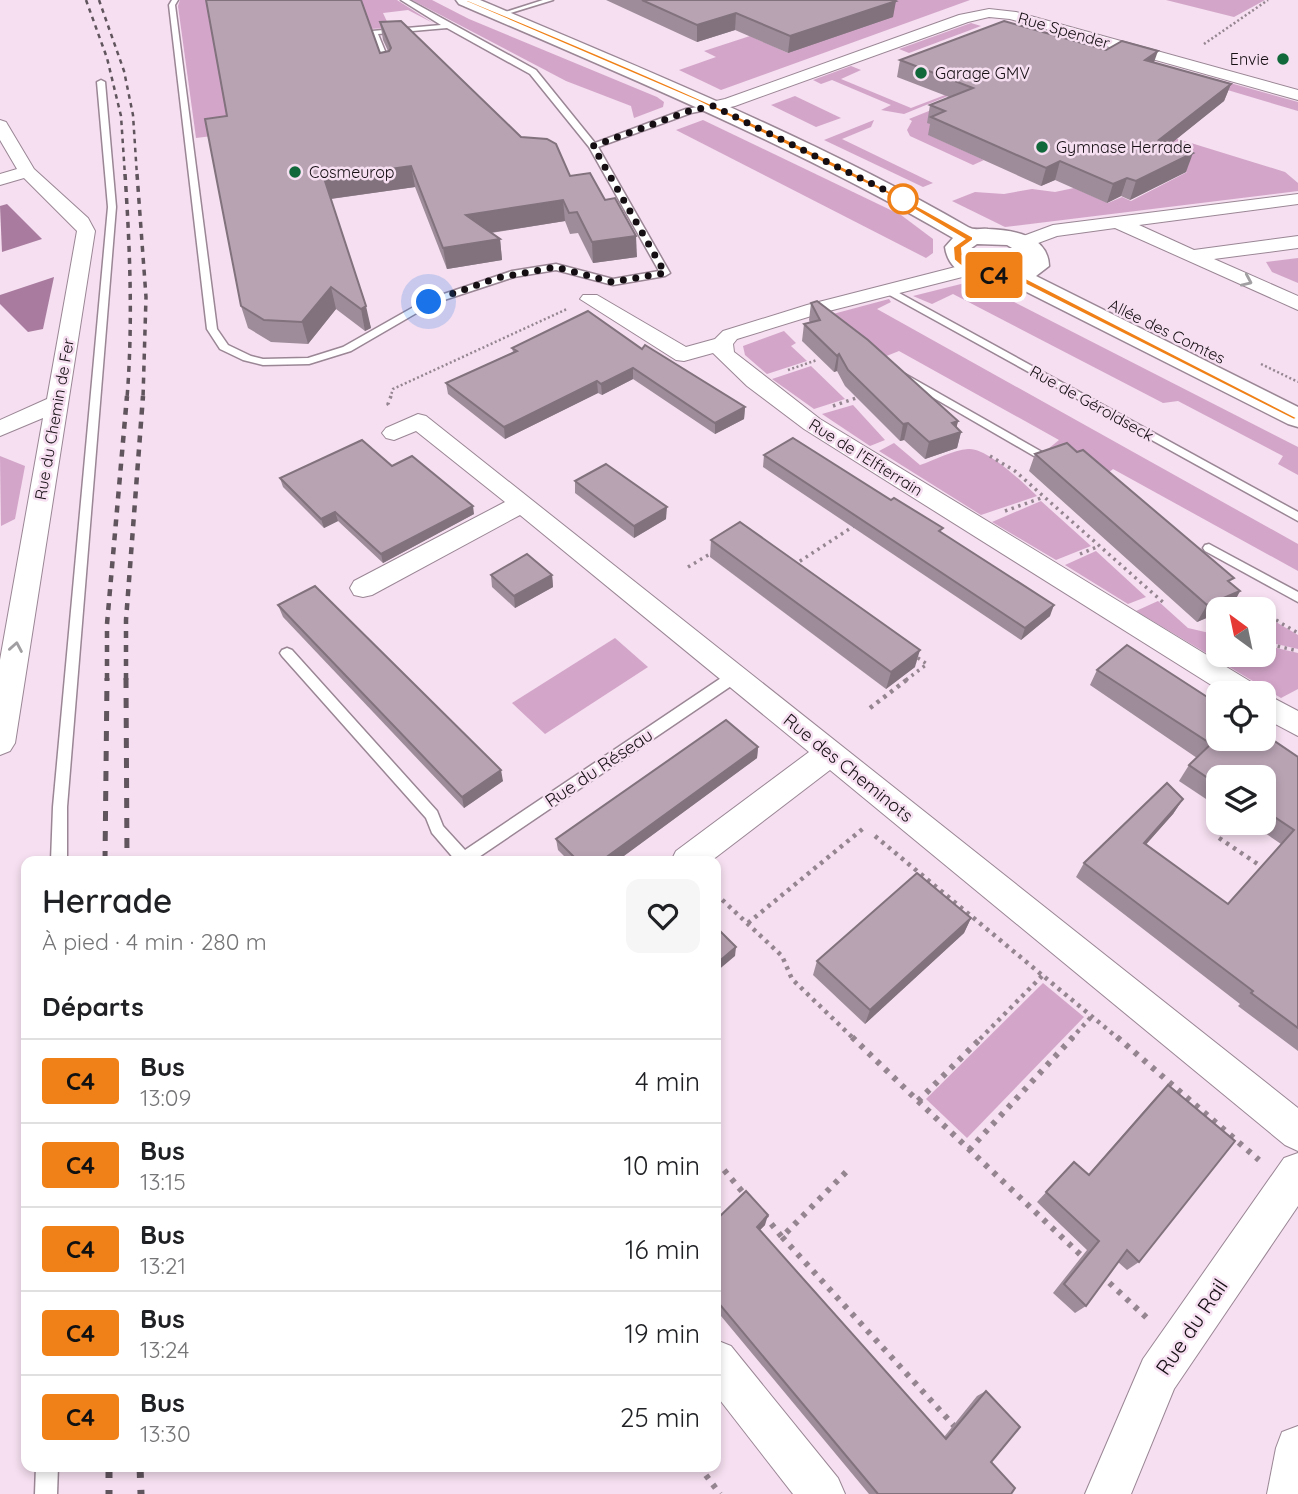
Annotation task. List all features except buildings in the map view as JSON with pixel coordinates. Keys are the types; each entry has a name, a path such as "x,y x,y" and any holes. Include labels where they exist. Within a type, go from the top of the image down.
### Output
{"street":[{"path":"465,0 713,106 894,194 970,238"},
{"name":"Rue Spender","path":"713,106 731,102 979,14 1011,15 1298,95"},
{"name":"Rue du Chemin de Fer","path":"0,125 27,172 81,222 86,231 1,725"},
{"path":"0,180 27,172"},
{"path":"1024,261 996,236 970,238 957,247 959,260 971,269 986,274 1024,261 1053,232 1298,199"},
{"path":"1189,213 1178,234 1182,247 1191,256"},
{"path":"1118,223 1298,304"},
{"path":"1191,256 1298,242"},
{"name":"Allée des Comtes","path":"1024,261 1298,395"},
{"name":"Allée des Comtes","path":"1024,261 1298,418"},
{"path":"590,299 684,355 722,344 730,335 819,313 887,290 971,269"},
{"name":"Rue de l'Elfterrain","path":"722,344 724,354 734,365 812,424 1227,681"},
{"path":"0,429 57,403"},
{"name":"Rue des Cheminots","path":"403,428 418,421 1298,1132"},
{"path":"363,588 521,504"},
{"path":"1276,711 1298,725"},
{"path":"694,856 830,753"},
{"name":"Rue du Rail","path":"1108,1494 1158,1374 1293,1179"},
{"path":"721,1367 822,1494"},
{"path":"1290,1494 1298,1448"}],"lane":[{"path":"175,0 172,5 212,329 224,347 247,358 289,363 330,356 363,341 429,302 512,274 556,267 612,282 665,273 593,146 533,72 404,0"},
{"path":"499,15 550,0"},
{"path":"388,68 374,32 448,26"},
{"path":"58,856 61,793 112,207 102,82"},
{"path":"593,146 689,111 713,106"},
{"name":"Rue de Géroldseck","path":"887,290 1298,517"},
{"path":"895,371 1038,454"},
{"path":"1209,548 1298,598"},
{"name":"Rue du Réseau","path":"287,653 432,815 437,829 461,856"},
{"name":"Rue du Réseau","path":"470,856 735,676"},
{"path":"46,1494 47,1472"}],"path":[{"path":"1177,62 1268,0"},
{"path":"403,428 388,404 393,389 590,299"},
{"path":"981,450 1015,471 1169,608"},
{"path":"1015,471 1038,454"},
{"path":"803,575 791,566 859,523"},
{"path":"688,567 722,547"},
{"path":"1224,590 1236,597"},
{"path":"1276,620 1298,633"},
{"path":"1199,628 1206,630"},
{"path":"1276,646 1298,651"},
{"path":"870,708 928,664 905,648"},
{"path":"855,818 1042,975 1293,1179"},
{"path":"748,923 865,827"},
{"path":"1219,838 1276,877"},
{"path":"721,899 782,956 792,979 1088,1262"},
{"path":"918,1101 1042,975"},
{"path":"969,1150 1092,1016"},
{"path":"721,1173 724,1170 749,1199"},
{"path":"782,1237 847,1171"},
{"path":"757,1208 960,1432"},
{"path":"1098,1272 1177,1347"},
{"path":"704,1472 720,1494"}],"shaded area":[{"path":"180,0 208,0 232,129 220,135 196,138 178,6"},
{"path":"358,0 397,0 433,23 408,10 383,13 390,28 369,29"},
{"path":"412,0 432,0 469,19 657,97 664,102 663,107 634,118 631,106 566,81"},
{"path":"850,0 970,0 721,90 679,70 716,57 704,51 750,36 788,53"},
{"path":"1166,0 1265,0 1234,17"},
{"path":"971,23 981,26 909,53 899,49"},
{"path":"1030,27 1190,74 987,80 904,114 881,110 891,105 832,80 821,84 813,80 851,66 861,70 841,79 911,108 987,79 1016,35"},
{"path":"1216,79 1298,102 1298,111 1204,83"},
{"path":"976,92 928,122 934,126 929,135 984,160 973,165 910,136 907,130 912,121 909,119"},
{"path":"795,96 841,118 816,127 771,105"},
{"path":"1097,114 1285,172 1298,183 1298,191 1005,227 952,201 975,192 1004,194 1032,189 1055,192 1074,188 1108,203 1122,197 1131,201 1187,172 1076,126"},
{"path":"703,120 901,215 933,239 933,253 926,258 676,130"},
{"path":"874,120 871,127 842,139 933,183 923,187 824,140"},
{"path":"7,204 42,239 2,252 0,206"},
{"path":"1298,258 1298,283 1272,272 1266,262"},
{"path":"54,277 43,329 28,332 0,304 0,295"},
{"path":"973,281 1298,447 1298,475 1278,464 1283,456 1178,401 1163,403 953,294 932,304 913,296"},
{"path":"889,299 891,302 877,309 1298,544 1298,571 1113,469 1098,481 1057,450 1048,449 1059,440 899,351 884,357 833,314"},
{"path":"784,331 796,343 791,346 807,361 767,374 745,355 743,346"},
{"path":"811,366 845,399 814,409 772,379"},
{"path":"853,405 885,440 870,446 822,414"},
{"path":"894,443 920,465 956,451 976,450 1004,467 1037,496 981,515 879,451"},
{"path":"0,456 25,466 15,519 1,526"},
{"path":"1041,501 1091,546 1056,560 992,522"},
{"path":"1096,551 1146,597 1128,604 1065,565"},
{"path":"1158,601 1188,628 1206,632 1206,653 1136,611"},
{"path":"1276,622 1298,635 1298,649 1276,644"},
{"path":"615,638 648,667 545,734 512,703"},
{"path":"1276,648 1298,653 1298,689 1281,698 1276,695 1276,681 1253,681 1229,667 1276,667"},
{"path":"1043,983 1084,1017 967,1138 926,1099"}],"railway":[{"path":"86,0 107,58 121,116 125,176"},
{"path":"99,0 124,71 133,115 137,176"},
{"path":"125,174 130,286 127,398"},
{"path":"137,174 146,297 143,398"},
{"path":"107,678 107,624 127,396"},
{"path":"126,678 126,620 143,396"},
{"path":"105,856 107,678"},
{"path":"126,678 127,856"},
{"path":"109,1472 109,1494"},
{"path":"140,1472 141,1494"}],"bus line":[{"name":"C4","path":"465,0 700,100 894,194 970,238 957,247 959,260 971,269 986,274 1015,276 1298,418"}],"place":[{"name":"Envie","path":"1283,59"},
{"name":"Garage GMV","path":"921,73"},
{"name":"Gymnase Herrade","path":"1042,147"},
{"name":"Cosmeurop","path":"295,172"}],"route":[{"path":"429,302 482,282 556,267 612,282 665,273 593,146 713,106 903,199"}]}
